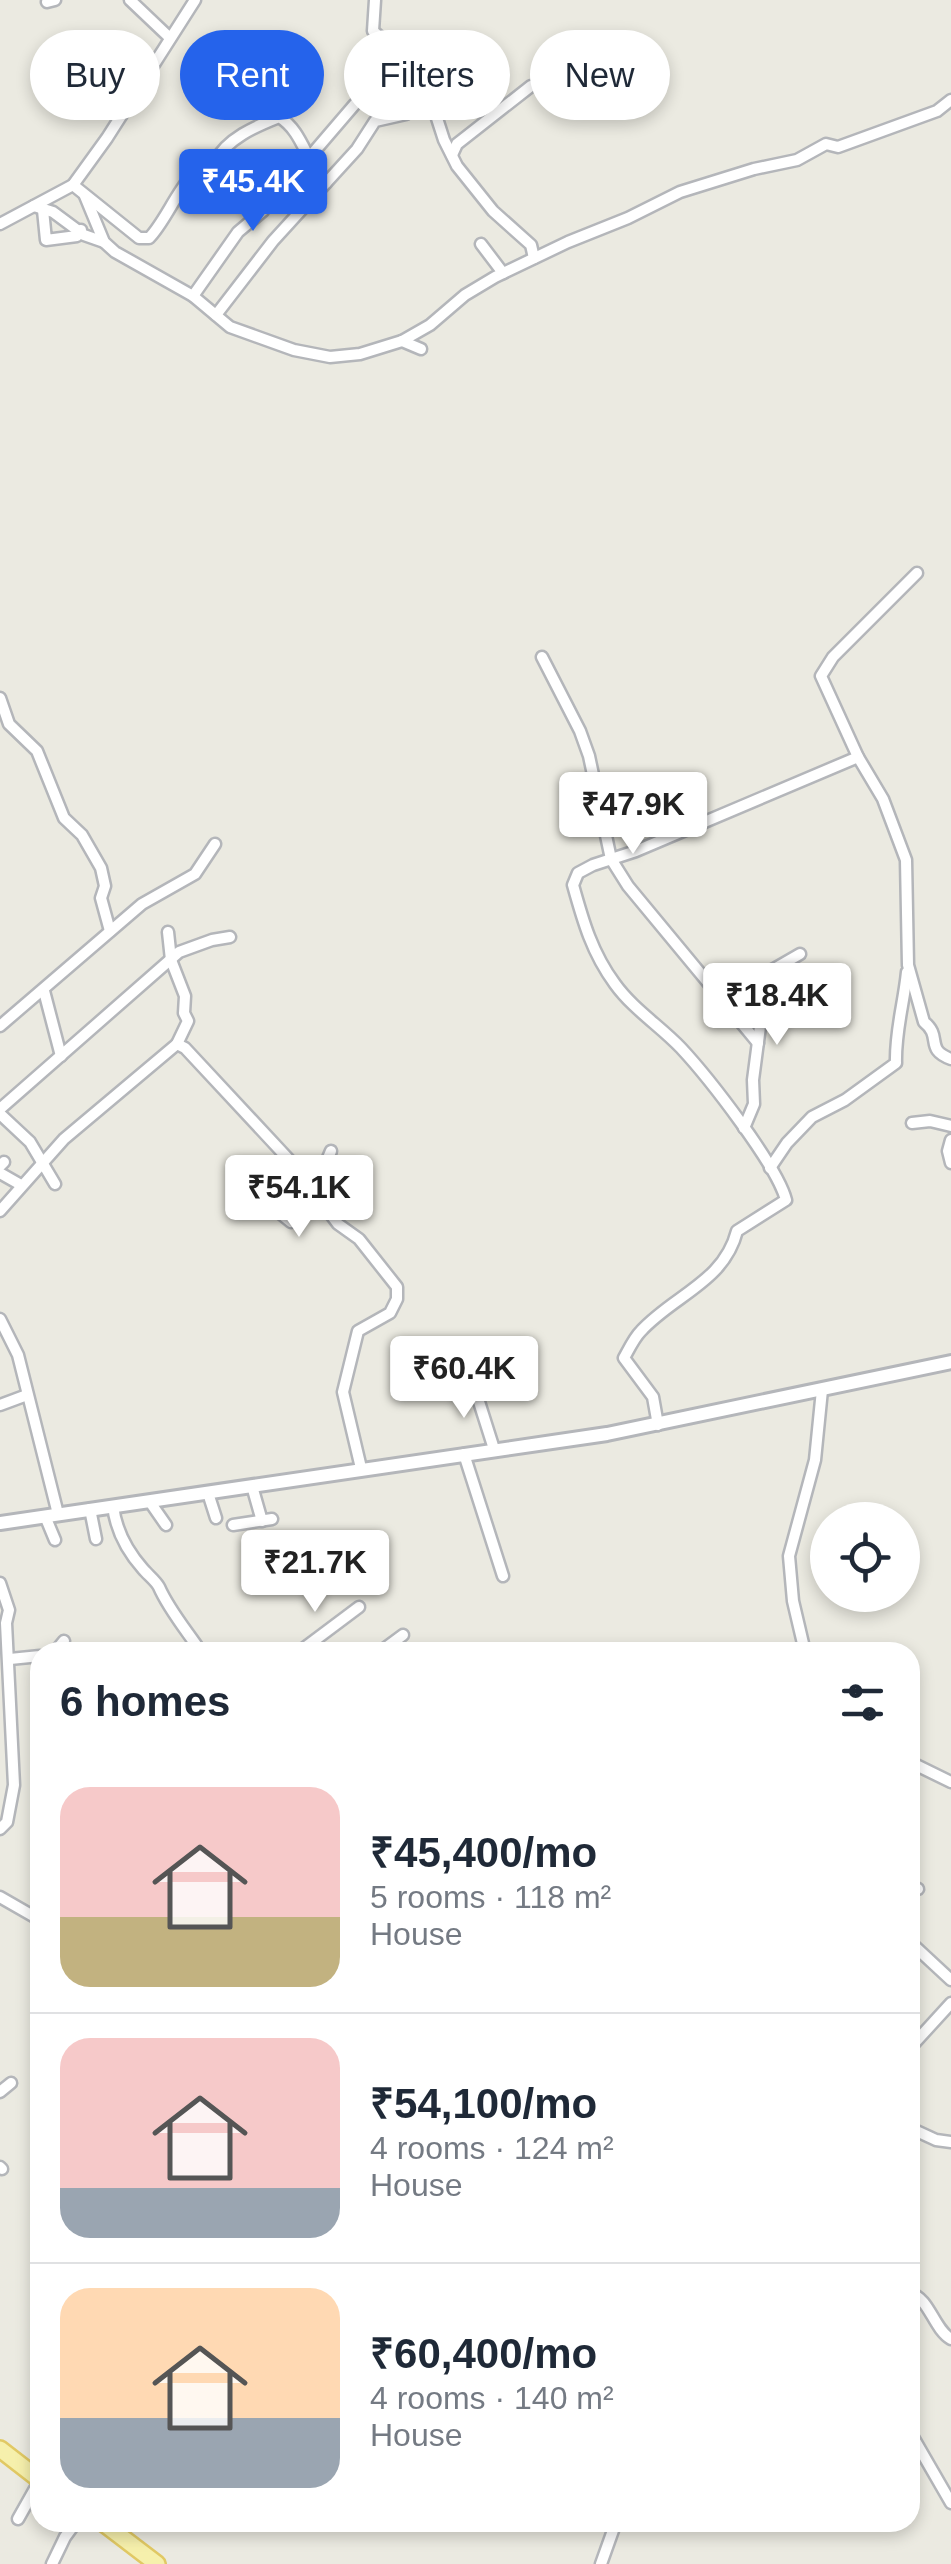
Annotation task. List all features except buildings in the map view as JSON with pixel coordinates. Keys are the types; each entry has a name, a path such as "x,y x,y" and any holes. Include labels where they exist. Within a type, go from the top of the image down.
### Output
{"main road":[{"path":"0,2449 30,2472"},
{"path":"115,2532 156,2564"}],"street":[{"path":"130,0 170,38"},
{"path":"160,53 195,0"},
{"path":"373,30 375,0"},
{"path":"452,156 457,144 530,87"},
{"path":"38,208 63,217 84,235 104,242 194,296 230,327 308,353 360,354 402,341 504,273 680,192 797,160 826,144 838,147 937,111 951,100"},
{"path":"72,185 140,238 149,238 196,172 207,162 215,162 220,151 238,138 279,117 290,123 307,159 326,183"},
{"path":"194,296 238,232 263,211 274,191 344,117"},
{"path":"0,224 38,208 72,185 118,120"},
{"path":"216,315 266,250 380,120"},
{"path":"438,120 452,156 494,212 532,245 534,258"},
{"path":"85,196 104,242"},
{"path":"38,208 46,240 76,236 81,230"},
{"path":"481,244 504,273"},
{"path":"402,341 421,349"},
{"path":"308,353 313,370"},
{"path":"770,1168 812,1117 846,1100 896,1063 898,1020 904,1004 908,964 906,860 883,799 821,676 833,657 917,573"},
{"path":"542,657 580,730 589,756 611,860 628,886 758,1043"},
{"path":"0,698 9,724 37,751 64,818 82,834 100,868 110,931"},
{"path":"658,1424 653,1398 624,1358 640,1332 720,1266 732,1252 737,1231 786,1200 783,1187 744,1128 684,1051 615,985 588,941 573,885 578,874 858,756"},
{"path":"0,1026 142,904 195,874 215,844"},
{"path":"0,1211 64,1139 176,1044 188,1021 184,1013 185,996 171,960 168,932"},
{"path":"55,1184 30,1142 0,1111 171,960 193,946 230,938"},
{"path":"744,1128 754,1104 766,973 800,954"},
{"path":"908,964 924,1022 932,1028 934,1048 951,1059"},
{"path":"44,991 61,1056"},
{"path":"176,1044 196,1058 306,1178 338,1224 358,1240 398,1292 390,1313 358,1332 344,1384 348,1420 361,1468"},
{"path":"912,1124 930,1121 951,1126"},
{"path":"951,1140 951,1163"},
{"path":"306,1178 326,1163 332,1151"},
{"path":"1,1167 22,1185"},
{"path":"275,1208 290,1222 320,1197"},
{"path":"0,1319 18,1355 55,1540"},
{"path":"0,1523 658,1424 951,1362"},
{"path":"444,1373 463,1365 468,1367 494,1449"},
{"path":"803,1642 793,1601 789,1556 814,1460 822,1390"},
{"path":"0,1405 27,1395"},
{"path":"464,1454 503,1576"},
{"path":"233,1525 267,1520 252,1486"},
{"path":"208,1493 216,1518"},
{"path":"150,1502 166,1525"},
{"path":"113,1506 129,1550 160,1588 164,1602 195,1642"},
{"path":"90,1509 96,1539"},
{"path":"0,1583 9,1610 6,1623 14,1786 7,1822 0,1829"},
{"path":"313,1642 360,1607"},
{"path":"394,1642 403,1635"},
{"path":"10,1659 30,1657"},
{"path":"920,1767 951,1782"},
{"path":"0,1898 30,1914"},
{"path":"920,1951 951,1980"},
{"path":"920,2037 951,2003"},
{"path":"0,2092 12,2083"},
{"path":"920,2133 951,2142"},
{"path":"920,2299 940,2330 951,2339"},
{"path":"920,2449 951,2503"},
{"path":"18,2519 30,2498"},
{"path":"52,2564 68,2532"},
{"path":"601,2564 612,2532"}]}
